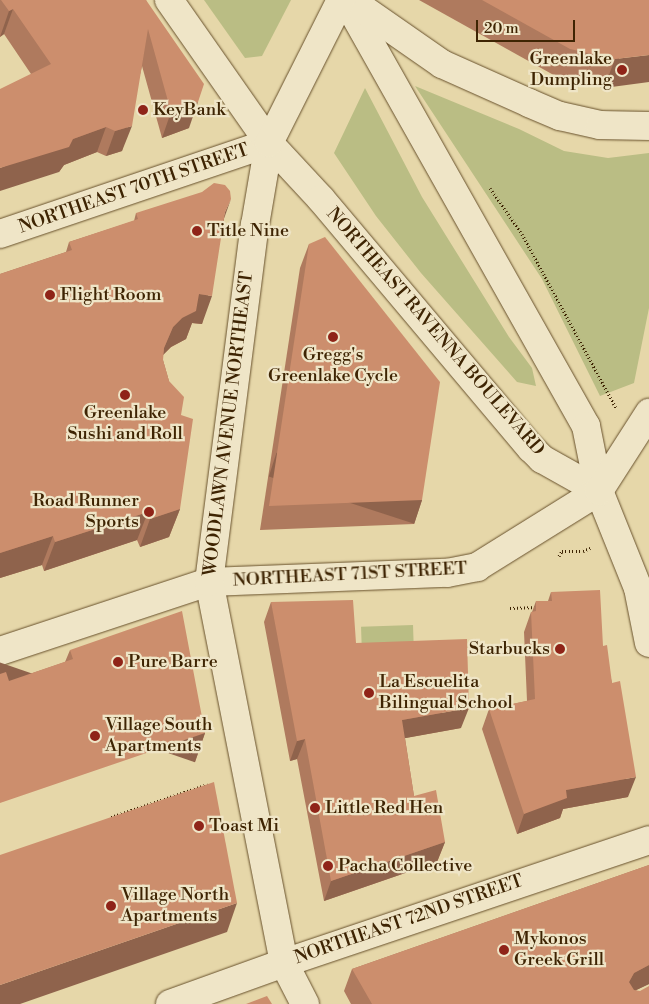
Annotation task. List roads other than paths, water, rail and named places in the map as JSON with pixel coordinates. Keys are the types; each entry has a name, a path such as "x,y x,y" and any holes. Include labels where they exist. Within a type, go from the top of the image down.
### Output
{"street":[{"name":"NORTHEAST RAVENNA BOULEVARD","path":"169,0 269,143 321,199 531,448 542,459 598,491"},
{"name":"WOODLAWN AVENUE NORTHEAST","path":"306,1004 284,963 209,582 255,225 269,143 341,0"},
{"path":"346,0 575,403 586,426 598,491 638,588 649,643"},
{"path":"350,0 442,64 529,104 560,116 600,125 649,126"},
{"name":"NORTHEAST 70TH STREET","path":"0,234 269,143"},
{"path":"598,491 649,413"},
{"name":"NORTHEAST 71ST STREET","path":"0,651 209,582 465,571 477,567 598,491"},
{"name":"NORTHEAST 72ND STREET","path":"170,1004 284,963 649,840"}],"place":[{"name":"Greenlake Dumpling","path":"622,70"},
{"name":"KeyBank","path":"143,110"},
{"name":"Title Nine","path":"197,231"},
{"name":"Flight Room","path":"50,295"},
{"name":"Gregg's Greenlake Cycle","path":"333,337"},
{"name":"Greenlake Sushi and Roll","path":"125,395"},
{"name":"Road Runner Sports","path":"149,512"},
{"name":"Starbucks","path":"560,649"},
{"name":"Pure Barre","path":"118,662"},
{"name":"La Escuelita Bilingual School","path":"369,693"},
{"name":"Village South Apartments","path":"95,736"},
{"name":"Little Red Hen","path":"315,808"},
{"name":"Toast Mi","path":"199,826"},
{"name":"Pacha Collective","path":"328,866"},
{"name":"Village North Apartments","path":"111,906"},
{"name":"Mykonos Greek Grill","path":"504,950"}]}
